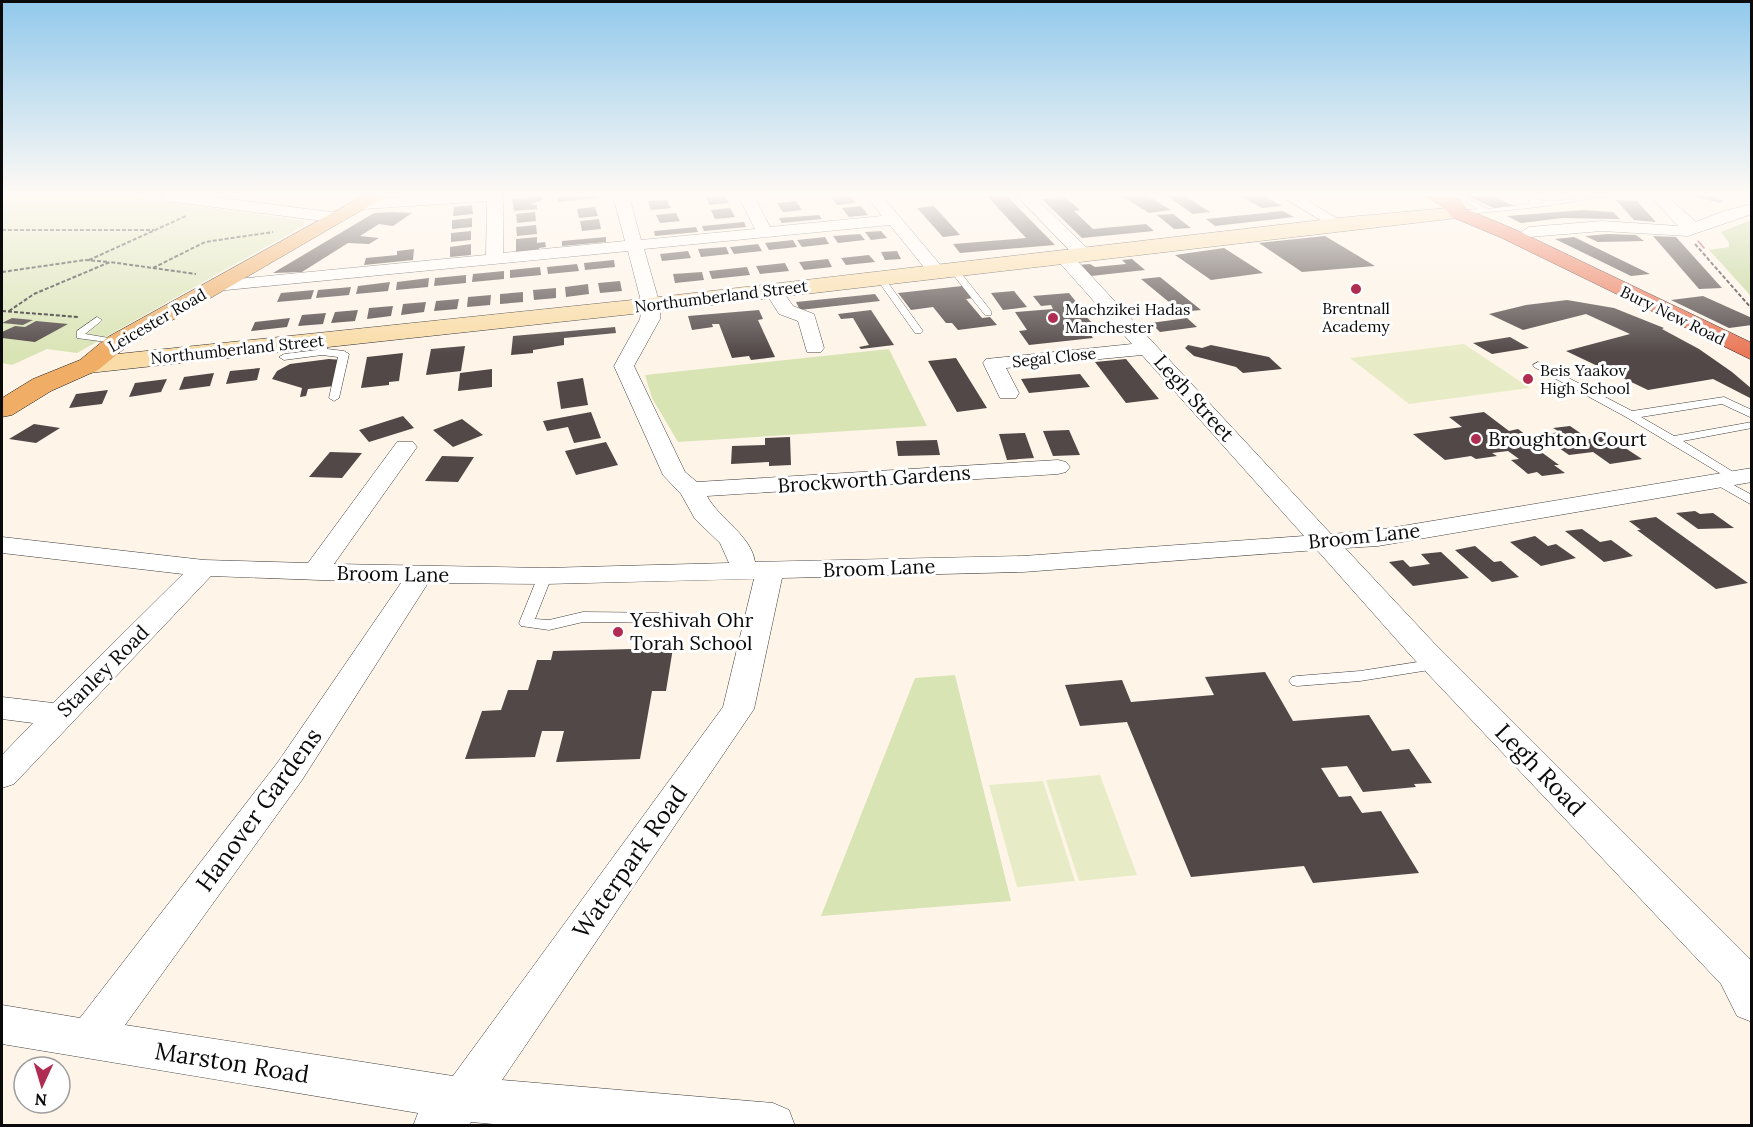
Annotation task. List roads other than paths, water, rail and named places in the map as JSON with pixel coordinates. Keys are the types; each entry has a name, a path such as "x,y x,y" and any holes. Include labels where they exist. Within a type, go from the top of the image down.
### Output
{"highway":[{"name":"Bury New Road","path":"1539,249 1752,353"}],"main road":[{"name":"Leicester Road","path":"2,409 42,386 89,364 117,342 284,249"}],"street":[{"path":"494,249 494,259"},
{"path":"216,286 598,249"},
{"path":"635,249 651,305 650,319 624,366 675,475 690,490 704,514 731,539 742,559 756,571"},
{"path":"922,249 945,271"},
{"name":"Legh Street","path":"1068,249 1148,348 1323,540"},
{"name":"Northumberland Street","path":"89,364 323,346 1128,249"},
{"path":"773,290 786,310 807,318 813,348"},
{"name":"Segal Close","path":"1008,393 993,363 1148,348"},
{"path":"315,572 405,447"},
{"name":"Brockworth Gardens","path":"690,490 1058,467"},
{"name":"Broom Lane","path":"2,546 204,568 420,575 544,576 1111,559 1323,540 1378,538 1736,478"},
{"name":"Legh Road","path":"1323,540 1437,664 1735,971 1752,1003"},
{"name":"Stanley Road","path":"2,775 204,568"},
{"name":"Waterpark Road","path":"449,1112 738,709 756,571"},
{"name":"Hanover Gardens","path":"89,1040 290,771 420,575"},
{"path":"2,708 60,715"},
{"name":"Marston Road","path":"2,1025 89,1040 449,1112 773,1125"}],"lane":[{"path":"945,271 988,313"},
{"path":"880,278 918,331"},
{"path":"97,320 80,333 80,336 117,342"},
{"path":"284,357 323,346 344,354 334,398"},
{"path":"1538,365 1630,415 1736,478 1752,501"},
{"path":"1630,415 1724,400 1752,415"},
{"path":"1673,440 1752,425"},
{"path":"544,576 526,623 549,625 583,617 675,618"},
{"path":"1297,681 1360,676 1437,664"}],"place":[{"name":"Brentnall Academy","path":"1356,289"},
{"name":"Machzikei Hadas Manchester","path":"1053,318"},
{"name":"Beis Yaakov High School","path":"1528,379"},
{"name":"Broughton Court","path":"1476,439"},
{"name":"Yeshivah Ohr Torah School","path":"618,632"}]}
